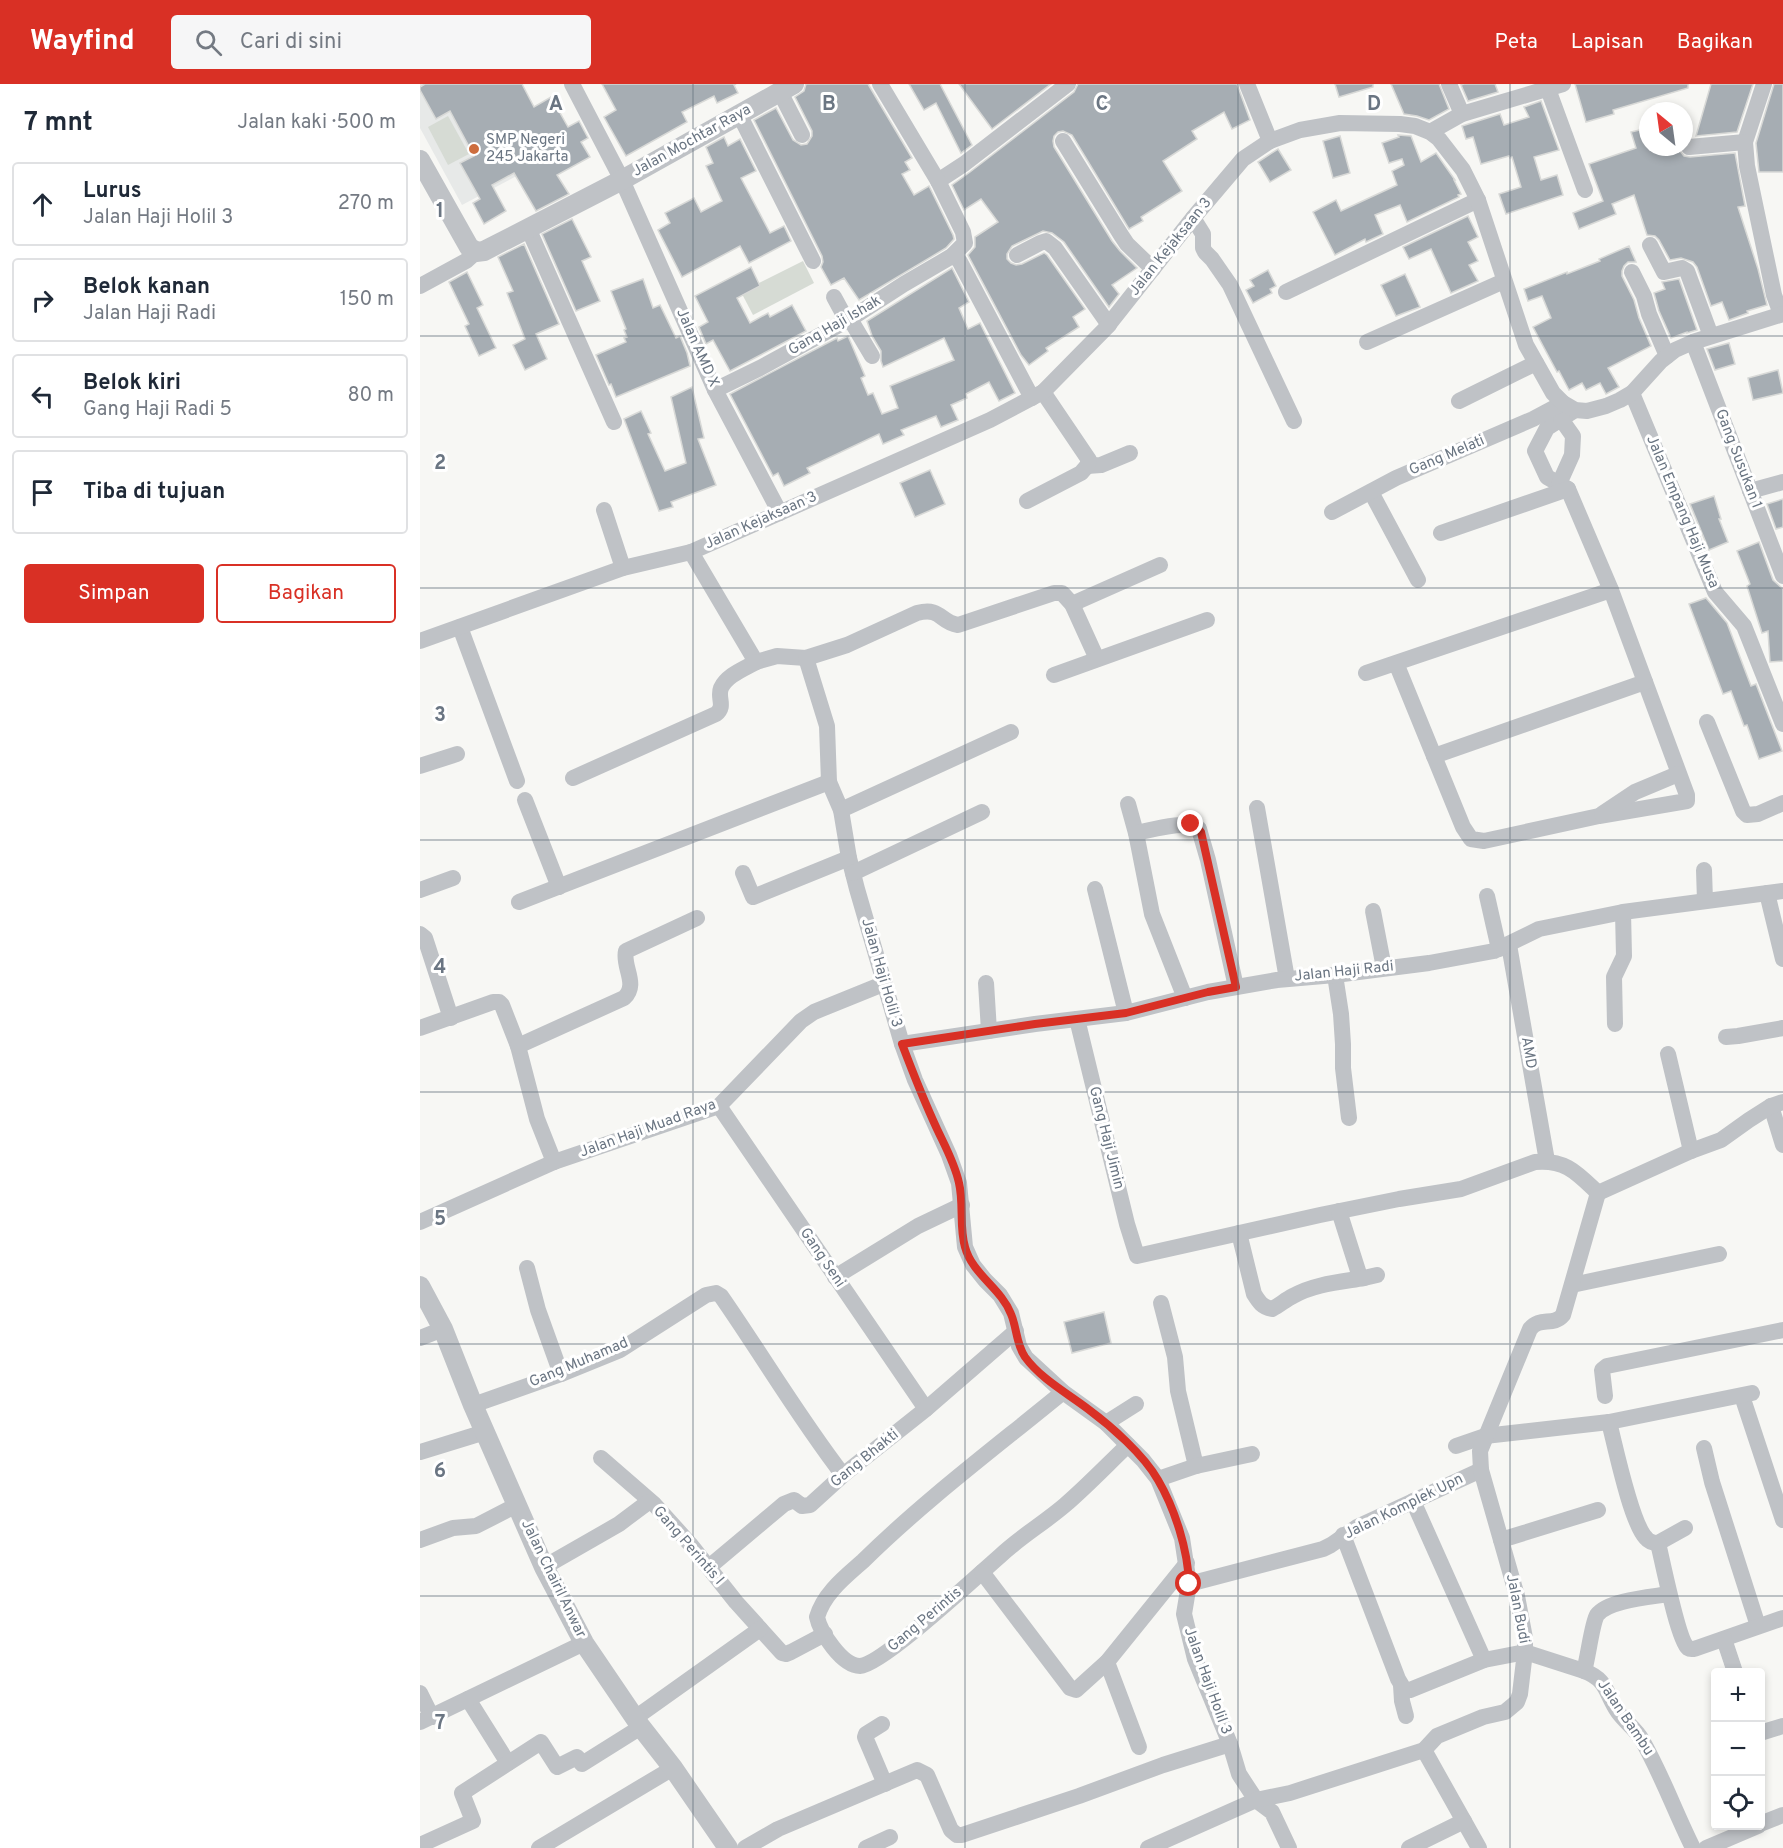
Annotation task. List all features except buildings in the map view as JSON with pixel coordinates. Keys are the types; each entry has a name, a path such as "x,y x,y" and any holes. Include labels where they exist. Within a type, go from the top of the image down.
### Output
{"street":[{"name":"Jalan AMD X","path":"572,84 622,180 716,390 780,513"},
{"path":"880,84 938,181 963,232 965,243 952,256 956,257 1037,395 1088,457 1087,466 1080,473 1026,501"},
{"path":"938,181 964,164 1068,84"},
{"path":"1247,84 1270,141"},
{"path":"1449,84 1462,114"},
{"path":"1396,663 1463,827 1475,840 1484,841 1599,816 1686,802 1688,797 1611,590 1564,487 1548,477 1535,451 1547,428 1567,411 1587,411 1606,406 1632,393 1650,372 1675,350 1693,342 1782,314 1774,295 1747,166 1745,142 1764,84"},
{"path":"1564,487 1572,455 1573,436 1567,411 1543,377 1526,345 1478,201 1463,170 1439,139 1430,132 1462,114 1556,86 1585,190"},
{"name":"Jalan Mochtar Raya","path":"476,252 484,251 622,180 787,88"},
{"path":"787,88 802,135"},
{"path":"740,114 813,261"},
{"name":"Jalan Kejaksaan 3","path":"420,641 623,568 691,552 990,420 1037,395 1109,325 1193,218 1243,159 1270,141 1300,130 1340,123 1400,124 1415,126 1430,132"},
{"path":"1063,141 1121,236 1153,269"},
{"path":"1693,147 1745,142"},
{"path":"420,160 469,247 476,252 466,261 420,286"},
{"path":"1286,292 1478,201"},
{"path":"1193,218 1203,234 1203,248 1230,285 1293,422"},
{"path":"528,228 614,422"},
{"path":"1017,255 1046,241 1051,244 1109,325"},
{"path":"1650,245 1664,272 1680,268 1686,269 1711,336"},
{"name":"Gang Haji Ishak","path":"716,390 849,320 952,256"},
{"path":"1632,272 1644,296 1667,356"},
{"path":"1367,342 1504,281"},
{"path":"834,297 872,356"},
{"name":"Gang Susukan 1","path":"1693,342 1783,576"},
{"path":"1459,401 1536,363"},
{"name":"Jalan Empang Haji Musa","path":"1632,393 1714,592 1744,626 1783,724"},
{"name":"Gang Melati","path":"1332,512 1396,478 1522,423 1567,411"},
{"path":"1087,466 1101,465 1130,453"},
{"path":"1750,491 1783,482"},
{"path":"1442,533 1564,487"},
{"path":"1371,492 1418,580"},
{"path":"604,510 623,568"},
{"path":"691,552 756,662"},
{"path":"1072,604 1160,565"},
{"path":"1366,673 1611,590"},
{"path":"573,778 716,714 720,711 720,690 729,677 756,662 777,656 806,658 847,645 917,613 927,611 937,613 951,624 958,625 1054,592 1062,593 1072,604 1097,659"},
{"path":"1054,675 1207,620"},
{"path":"460,627 517,782"},
{"name":"Jalan Haji Holil 3","path":"806,658 827,726 829,782 841,810 851,865 883,984 915,1080 949,1155 959,1184 965,1247 985,1280 1000,1295 1011,1313 1019,1346 1026,1358 1063,1392 1106,1423 1158,1479 1182,1538 1189,1584 1184,1614 1195,1659 1230,1744 1239,1774 1256,1800 1272,1812 1290,1848"},
{"path":"1434,756 1645,682"},
{"path":"1707,722 1739,804 1747,815 1758,814 1783,803"},
{"path":"841,810 1011,732"},
{"path":"420,766 457,754"},
{"path":"1599,816 1635,792 1678,774"},
{"path":"519,902 829,782"},
{"path":"525,800 559,887"},
{"path":"1128,804 1152,914 1185,998"},
{"path":"1257,808 1287,979"},
{"path":"743,873 753,897 851,865 982,812"},
{"path":"1136,833 1191,824 1199,829 1236,987"},
{"path":"1704,870 1705,901"},
{"path":"420,890 453,878"},
{"path":"1095,889 1126,1013"},
{"path":"1775,892 1783,959"},
{"name":"Jalan Haji Radi","path":"902,1044 1126,1013 1236,987 1287,979 1429,963 1504,947 1539,929 1623,912 1775,892"},
{"name":"AMD","path":"1487,896 1504,947 1547,1161"},
{"path":"1373,911 1384,968"},
{"path":"1615,1024 1614,977 1624,956 1623,912"},
{"path":"518,1046 624,998 629,993 631,981 625,957 626,951 697,918"},
{"path":"420,934 425,938 451,1018"},
{"path":"1335,975 1341,1014 1343,1068 1349,1118"},
{"path":"986,983 989,1031"},
{"name":"Jalan Haji Muad Raya","path":"420,1222 554,1162 719,1106 801,1021 814,1011 883,984"},
{"path":"420,1028 493,1002 499,1002 518,1046 537,1119 554,1162"},
{"name":"Gang Haji Jimin","path":"1077,1019 1100,1118 1137,1256 1239,1233"},
{"path":"1726,1037 1783,1028"},
{"path":"1668,1054 1691,1151"},
{"path":"1339,1211 1359,1274 1370,1277 1327,1283 1292,1296 1272,1309 1265,1307 1254,1294 1239,1233 1339,1211 1461,1189 1535,1162 1559,1163 1573,1169 1598,1193 1691,1151 1722,1140 1749,1120 1777,1104 1783,1144"},
{"name":"Gang Seni","path":"719,1106 926,1409"},
{"name":"Jalan Budi","path":"1148,1848 1256,1800 1290,1792 1424,1750 1437,1736 1483,1717 1505,1712 1517,1702 1520,1694 1525,1638 1520,1610 1481,1470 1480,1451 1530,1329 1540,1321 1560,1319 1564,1311 1598,1193"},
{"path":"835,1277 918,1226 962,1205"},
{"path":"1572,1285 1719,1254"},
{"path":"527,1268 538,1310 561,1374"},
{"name":"Jalan Chairil Anwar","path":"420,1286 443,1329 473,1405 544,1567 584,1643 728,1848"},
{"name":"Gang Muhamad","path":"473,1405 561,1374 620,1350 711,1293 716,1293 814,1438 843,1475"},
{"path":"1161,1304 1175,1357 1178,1391 1196,1466"},
{"path":"420,1338 443,1329"},
{"path":"1605,1396 1602,1370 1607,1366 1783,1330"},
{"name":"Gang Bhakti","path":"709,1567 784,1504 794,1500 802,1506 810,1504 926,1409 1016,1331"},
{"name":"Gang Perintis","path":"1063,1392 926,1503 883,1540 834,1588 821,1605 816,1617 840,1657 858,1666 865,1665 904,1639 1002,1553 1065,1505 1128,1445"},
{"path":"1456,1446 1485,1436 1608,1422 1747,1395 1783,1520"},
{"path":"1106,1423 1136,1404"},
{"path":"1608,1422 1632,1509 1643,1535 1647,1540 1658,1543 1685,1528"},
{"path":"420,1452 485,1432"},
{"path":"1704,1448 1712,1482 1758,1626"},
{"path":"1158,1479 1196,1466 1252,1454"},
{"path":"601,1458 650,1502"},
{"name":"Jalan Komplek Upn","path":"1189,1584 1323,1549 1357,1527 1481,1470"},
{"path":"1413,1501 1484,1660"},
{"name":"Gang Perintis I","path":"544,1567 619,1524 650,1502 690,1544 736,1602 782,1653 786,1654 825,1634"},
{"path":"420,1540 453,1528 476,1526 517,1504"},
{"path":"1501,1540 1598,1510"},
{"path":"1343,1535 1404,1688 1402,1701 1406,1716"},
{"path":"1658,1543 1669,1594 1687,1647 1697,1648 1783,1618"},
{"path":"982,1572 1073,1690 1079,1689 1107,1662 1187,1563"},
{"name":"Jalan Bambu","path":"1669,1594 1618,1603 1604,1609 1597,1616 1594,1624 1584,1671 1596,1675 1605,1686 1618,1711 1640,1737 1666,1785 1694,1848"},
{"path":"420,1845 473,1821 462,1793 541,1742 557,1767 577,1757 582,1764 760,1629"},
{"path":"1724,1639 1734,1668"},
{"path":"420,1692 426,1720 584,1643"},
{"path":"1404,1688 1484,1660 1525,1652 1584,1671"},
{"path":"1107,1662 1139,1747"},
{"path":"468,1699 508,1763"},
{"path":"882,1724 866,1734 865,1742 885,1784"},
{"path":"1765,1731 1783,1726"},
{"path":"745,1848 778,1829 917,1770 927,1775 951,1830 957,1835 962,1835 1230,1744"},
{"path":"1424,1750 1479,1848"},
{"path":"539,1848 673,1768"},
{"path":"1765,1822 1783,1815"},
{"path":"1409,1848 1464,1821"},
{"path":"1706,1848 1747,1830"},
{"path":"866,1848 890,1838"}],"shaded area":[{"name":"SMP Negeri 245 Jakarta","path":"420,84 481,84 528,170 462,205 420,128"},
{"path":"448,116 469,154 448,165 428,127"},
{"path":"803,261 814,283 753,315 741,292"}],"place":[{"name":"SMP Negeri 245 Jakarta","path":"474,149"}],"route":[{"path":"1189,1584 1182,1538 1158,1479 1143,1460 1106,1423 1063,1392 1026,1358 1019,1346 1011,1313 1000,1295 985,1280 974,1264 965,1247 959,1184 902,1044 1126,1013 1236,987 1201,832 1191,824"}]}
